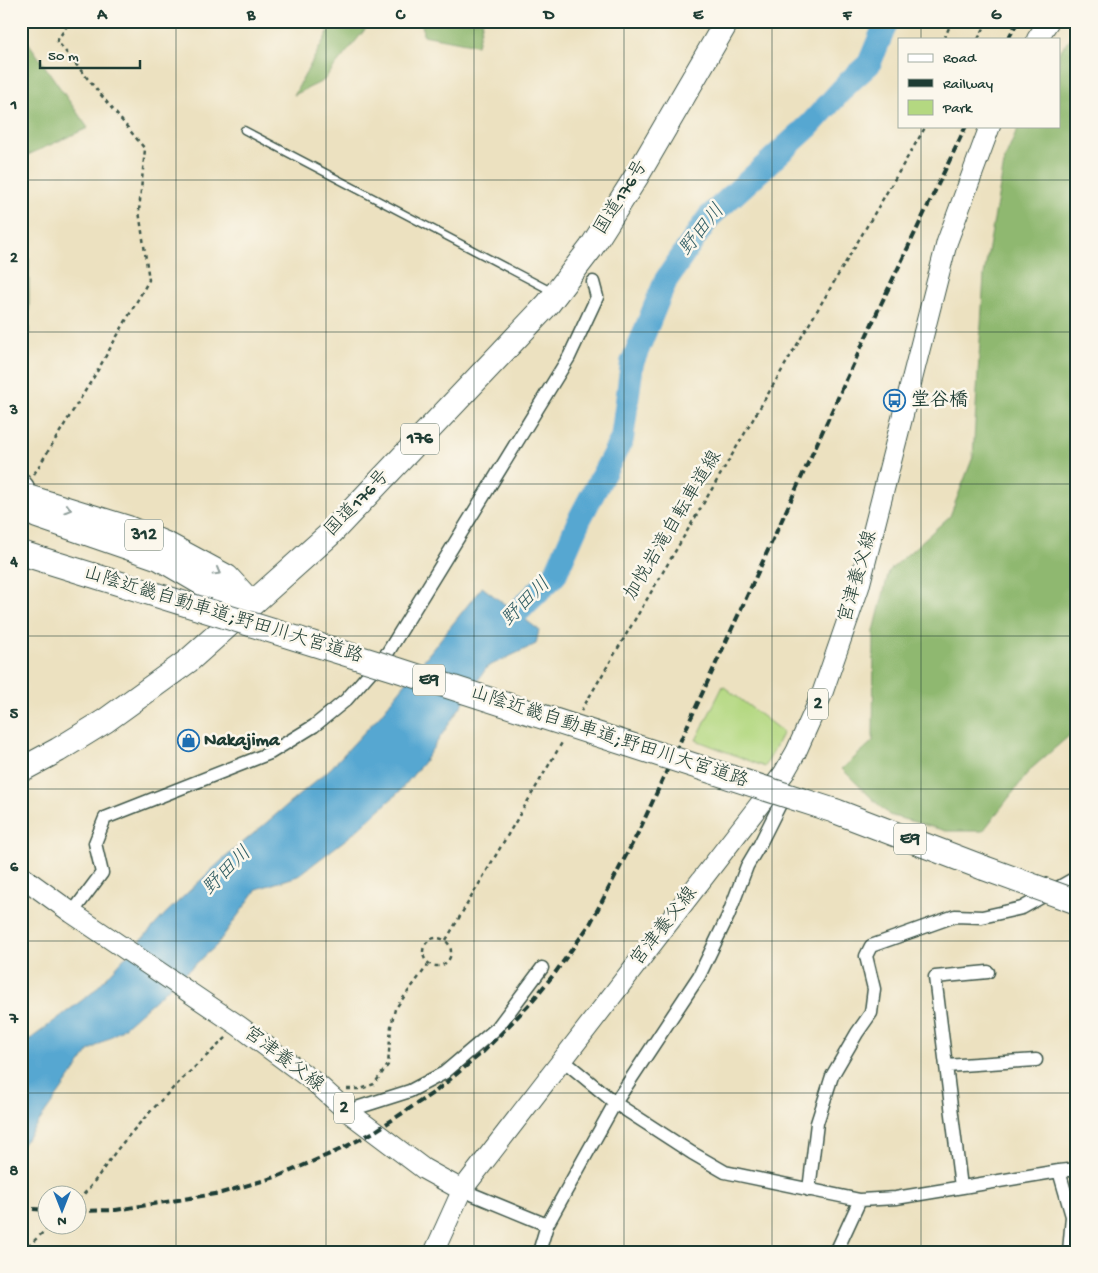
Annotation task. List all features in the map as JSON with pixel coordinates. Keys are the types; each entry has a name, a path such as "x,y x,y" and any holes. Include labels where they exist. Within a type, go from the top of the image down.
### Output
{"highway":[{"name":"国道176号","path":"21,770 58,750 188,662 329,534 548,304 591,248 638,174 727,21"},
{"name":"312","path":"23,491 128,528 168,545 228,577 252,604"},
{"name":"山陰近畿自動車道;野田川大宮道路","path":"21,553 395,669 835,811 1077,902"}],"main road":[{"path":"1039,38 1049,21"},
{"name":"宮津養父線","path":"21,876 317,1084 347,1111 424,1170 462,1190 784,773 796,752 822,694 859,587 947,242 989,128"},
{"path":"434,1252 462,1190"}],"street":[{"path":"77,916 102,873 95,843 105,818 270,753 314,726 346,700 388,652 569,357 597,297 593,282"},
{"path":"539,1252 547,1224 615,1103 699,976 728,916 746,866 760,844 780,804 784,773"},
{"path":"809,1190 817,1123 832,1076 871,1013 874,989 866,956 871,946 955,916 982,917 1022,908 1077,877"},
{"path":"347,1111 410,1091 444,1073 497,1028 542,968"},
{"path":"961,1187 935,977 988,972"},
{"path":"563,1060 615,1103 725,1172 809,1190 860,1200 896,1198 1077,1169"},
{"path":"946,1066 1036,1060"},
{"path":"1059,1171 1072,1216 1069,1252"},
{"path":"462,1190 547,1224"},
{"path":"836,1252 860,1200"}],"lane":[{"path":"244,130 556,294"}],"path":[{"path":"23,491 96,376 149,280 139,211 145,150 57,41 70,21"},
{"path":"944,38 952,21"},
{"path":"979,38 988,21"},
{"name":"加悦岩滝自転車道線","path":"576,718 925,128"},
{"path":"446,940 566,736"},
{"path":"434,937 446,940 451,948 451,957 446,964 437,967 428,965 422,955 424,944 434,937"},
{"path":"343,1089 361,1089 374,1084 388,1065 391,1026 395,1009 428,965"},
{"path":"88,1189 121,1145 166,1094 232,1026"},
{"path":"22,1252 39,1236"}],"green space":[{"path":"334,21 372,21 323,81 294,95"},
{"path":"422,21 483,21 477,45 423,35"},
{"path":"1077,30 1077,729 1032,768 983,831 946,831 889,815 842,769 873,741 874,631 889,571 950,516 973,457 984,275 1005,158 1018,128 1060,128 1060,51"},
{"path":"21,32 88,128 21,158"},
{"path":"21,250 29,259 29,365 21,386"},
{"path":"723,686 783,732 765,767 696,740"}],"water":[{"path":"482,587 539,630 536,644 487,667 423,763 399,792 354,833 298,876 257,889 216,946 121,1030 89,1051 21,1147 21,1046 93,992 166,913 221,861 331,768 381,714"}],"waterway":[{"name":"野田川","path":"494,635 555,575 580,518 622,439 632,363 666,280 709,217 809,126 849,82 869,64 887,21"}],"railway":[{"path":"1009,38 1018,21"},
{"path":"88,1211 116,1210 221,1193 279,1176 339,1150 374,1132 436,1091 483,1052 528,1006 555,973 590,924 640,829 881,304 965,128"},
{"path":"21,1208 38,1209"}],"place":[{"name":"堂谷橋","path":"895,401"},
{"name":"Nakajima","path":"188,741"}]}
